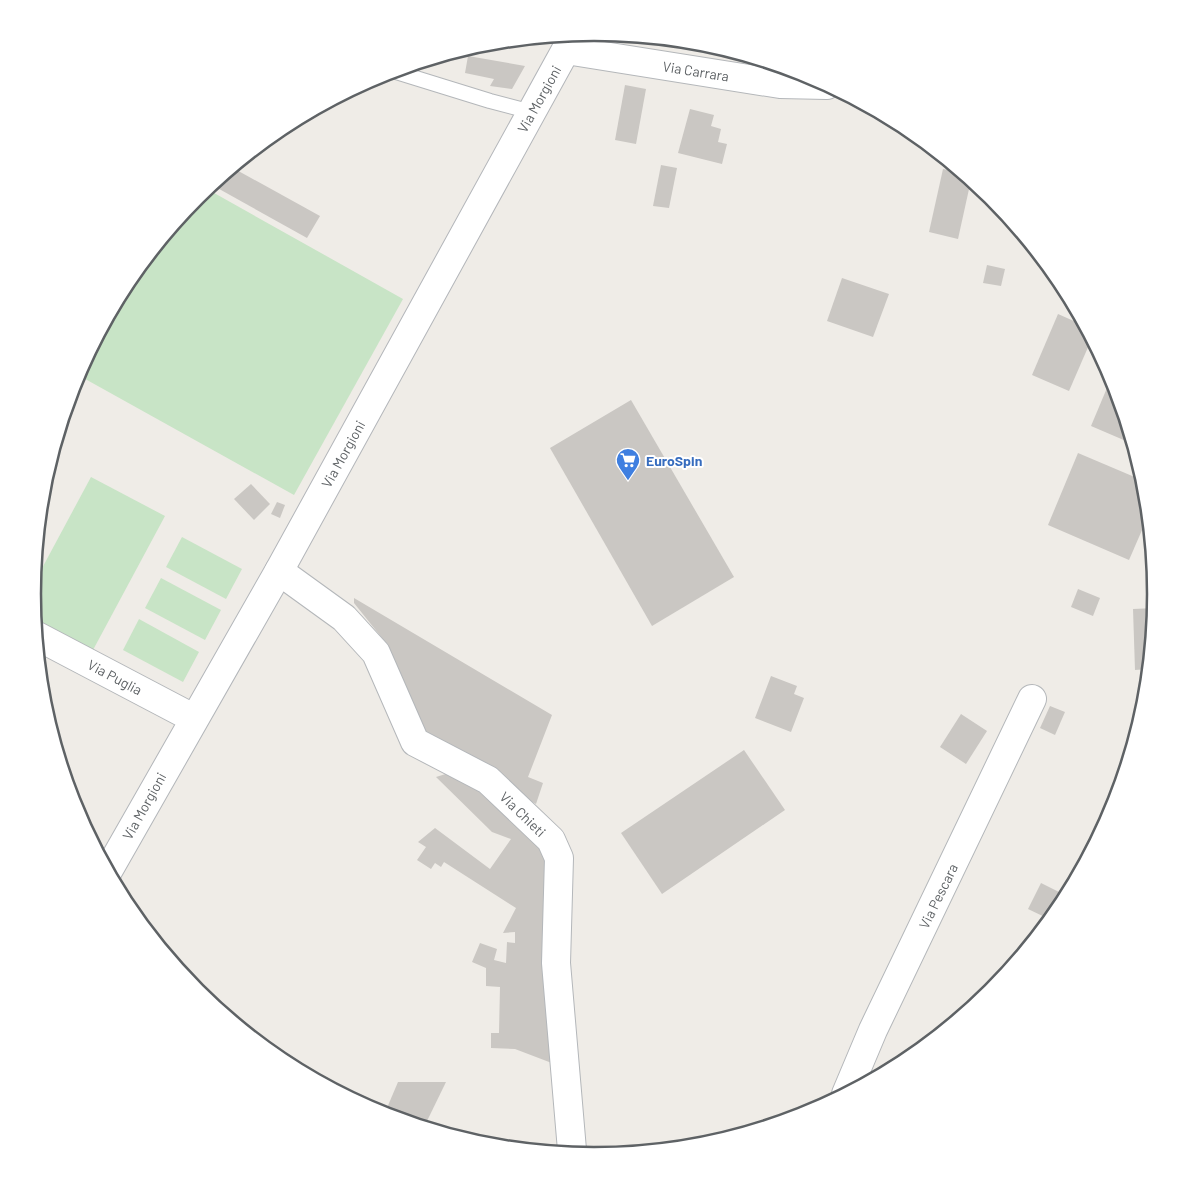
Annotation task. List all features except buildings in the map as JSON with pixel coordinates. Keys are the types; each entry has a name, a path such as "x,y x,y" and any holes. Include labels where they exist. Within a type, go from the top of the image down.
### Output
{"street":[{"name":"Via Carrara","path":"570,42 780,84 810,85"},
{"name":"Via Morgioni","path":"112,865 279,571 570,42"},
{"name":"Via Chieti","path":"279,571 344,618 376,653 415,742 488,780 551,840 560,858 556,963 572,1147"},
{"name":"Via Puglia","path":"43,639 194,718"},
{"name":"Via Pescara","path":"850,1085 873,1030 1032,699"}],"lane":[{"path":"406,75 532,112"}],"green space":[{"path":"214,193 403,299 294,495 85,379 115,318 134,287 179,230"},
{"path":"91,477 165,516 93,650 42,623 42,569"},
{"path":"182,537 242,569 226,599 166,567"},
{"path":"161,578 221,610 205,640 145,608"},
{"path":"139,619 199,652 183,682 123,650"}],"place":[{"name":"EuroSpin","path":"628,481"}]}
